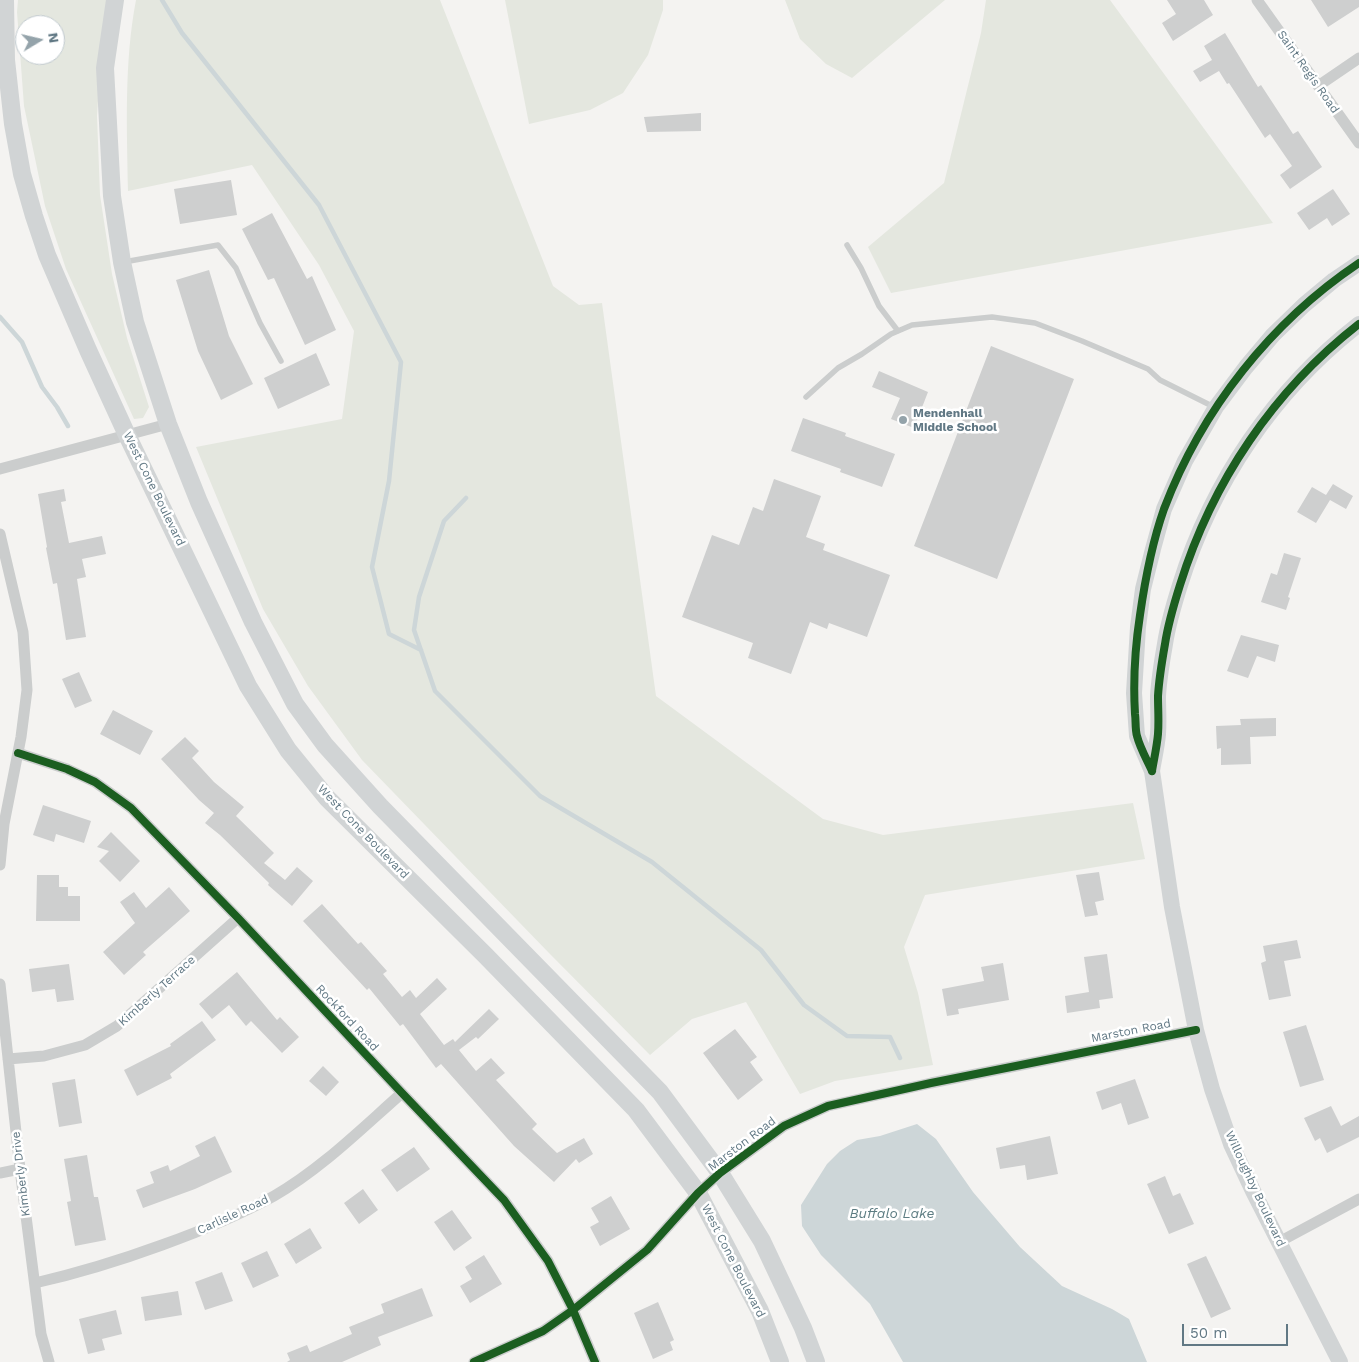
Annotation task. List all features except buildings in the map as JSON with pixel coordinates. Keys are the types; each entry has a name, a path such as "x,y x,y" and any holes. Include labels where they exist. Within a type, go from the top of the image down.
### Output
{"main road":[{"name":"West Cone Boulevard","path":"5,0 6,60 13,124 22,174 47,255 127,435 248,686 288,750 327,798 500,970 636,1110 698,1193 760,1311 780,1362"},
{"path":"115,0 104,68 112,196 122,262 136,322 168,424 199,502 253,622 295,704 325,745 394,820 660,1092 720,1173 762,1241 803,1328 816,1362"}],"street":[{"name":"Saint Regis Road","path":"1257,0 1359,143"},
{"path":"1318,86 1359,58"},
{"name":"Willoughby Boulevard","path":"1340,1362 1231,1144 1212,1089 1196,1030 1172,907 1152,771 1137,736 1134,693 1136,652 1143,589 1164,509 1185,461 1216,408 1246,367 1273,335 1311,299 1359,263"},
{"name":"Willoughby Boulevard","path":"1152,771 1158,735 1158,695 1165,642 1173,605 1196,536 1231,468 1267,416 1306,373 1343,336 1359,324"},
{"path":"0,469 168,424"},
{"path":"0,534 23,632 27,690 18,753 4,824 0,865"},
{"name":"Rockford Road","path":"18,753 67,769 95,782 131,808 238,918 504,1200 548,1261 573,1310 594,1362"},
{"name":"Kimberly Terrace","path":"8,1059 44,1056 85,1045 117,1026 238,918"},
{"name":"Kimberly Drive","path":"0,984 20,1169 41,1334 49,1362"},
{"name":"Marston Road","path":"474,1362 543,1331 573,1310 647,1250 698,1193 720,1173 784,1126 828,1106 940,1081 1196,1030"},
{"name":"Carlisle Road","path":"35,1283 64,1277 119,1261 207,1228 275,1195 318,1165 402,1093"},
{"path":"0,1173 20,1169"},
{"path":"1279,1242 1359,1199"}],"lane":[{"path":"122,262 218,245 236,268 260,323 281,361"},
{"path":"847,245 861,268 879,306 898,331"},
{"path":"806,397 838,368 898,331 912,325 992,317 1035,323 1148,369 1160,380 1216,408"}],"shaded area":[{"path":"18,0 108,0 102,42 97,116 100,195 112,274 127,338 149,407 143,418 134,419 66,269 45,206 24,106 21,65 65,65 65,15 17,15"},
{"path":"136,0 440,0 553,286 579,305 602,303 656,696 823,819 883,835 1133,803 1145,859 925,895 904,947 918,993 933,1065 835,1081 800,1094 746,1002 692,1019 650,1055 362,760 308,686 263,609 196,447 342,419 354,331 319,265 252,165 128,191 128,72"},
{"path":"505,0 663,0 663,10 648,55 623,93 590,110 529,124"},
{"path":"785,0 945,0 852,78 826,64 800,39"},
{"path":"986,0 1110,0 1273,223 891,293 868,247 944,183 981,33"}],"water":[{"name":"Buffalo Lake","path":"917,1124 936,1139 973,1192 1020,1247 1062,1286 1129,1319 1147,1362 903,1362 870,1304 821,1255 802,1226 801,1205 827,1164 840,1151 857,1140 880,1136"}],"waterway":[{"path":"162,0 182,33 319,205 401,362 389,481 372,567 389,634 421,650"},
{"path":"0,317 22,342 42,387 68,426"},
{"path":"466,498 444,521 419,597 414,630 435,691 540,796 652,862 761,950 804,1005 847,1036 890,1037 900,1058"}],"cycle path":[{"path":"1152,771 1136,733 1134,702 1135,664 1138,627 1147,575 1164,509 1198,437 1219,403 1243,371 1269,340 1297,312 1327,286 1359,263"},
{"path":"1152,771 1158,734 1159,683 1168,629 1173,607 1193,547 1210,510 1228,475 1273,408 1328,350 1359,324"},
{"path":"18,753 67,769 95,782 131,808 238,918 504,1200 548,1261 573,1310 595,1362"},
{"path":"474,1362 543,1331 573,1310 647,1250 698,1193 720,1173 784,1126 828,1106 931,1083 1196,1030"}],"place":[{"name":"Mendenhall Middle School","path":"903,420"}]}
